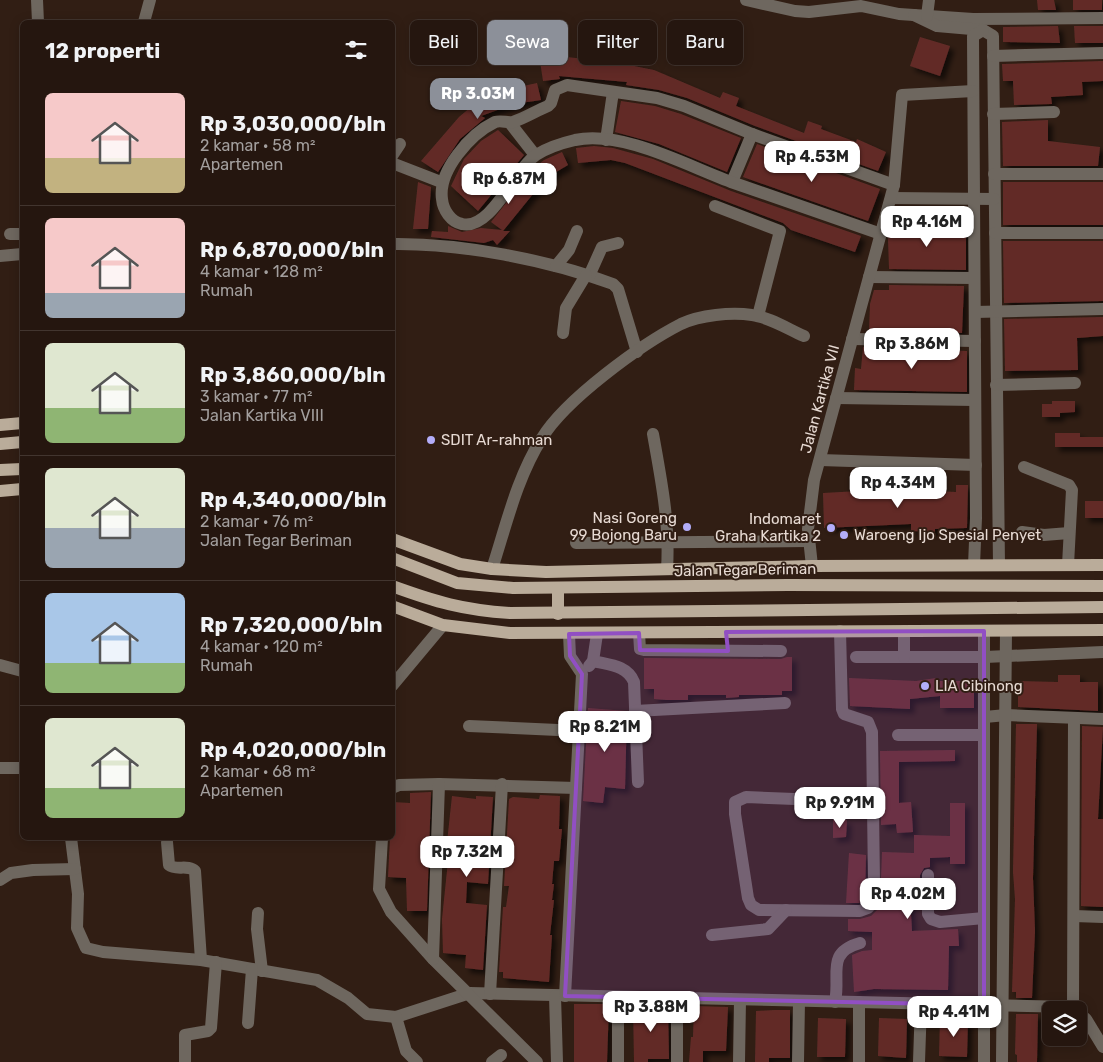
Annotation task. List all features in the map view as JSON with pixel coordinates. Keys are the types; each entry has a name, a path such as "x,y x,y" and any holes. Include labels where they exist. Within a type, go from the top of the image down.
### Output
{"main road":[{"path":"0,425 20,423"},
{"path":"0,444 20,442"},
{"path":"0,470 20,469"},
{"path":"0,491 20,489"},
{"name":"Jalan Tegar Beriman","path":"395,540 460,564 492,569 546,572 788,566 1103,565"},
{"name":"Jalan Tegar Beriman","path":"395,559 457,583 513,588 788,585 1103,586"},
{"path":"788,566 788,585"},
{"path":"395,587 436,602 471,610 558,614 1103,607"},
{"path":"558,589 558,614"},
{"path":"395,607 444,624 510,633 1103,630"},
{"path":"786,611 787,632"}],"street":[{"path":"37,0 38,20"},
{"path":"145,20 150,0"},
{"path":"746,0 776,8 809,12 862,3 920,16 937,26 1103,18"},
{"path":"920,16 928,0"},
{"path":"983,25 993,36 999,565"},
{"path":"974,565 976,464 973,36 983,25"},
{"path":"993,56 1103,53"},
{"path":"881,234 732,182 649,149 606,140 582,139 563,143 535,155 488,213 478,223 471,225 454,221 447,213 442,204 442,182 446,172 477,134 495,122 510,123 548,106 551,103 553,94 560,87 568,85 657,98 684,106 752,134 894,185"},
{"path":"606,140 613,92"},
{"name":"Jalan Kartika VII","path":"812,566 809,541 811,499 836,398 894,185 902,95 973,92"},
{"path":"994,114 1054,112"},
{"path":"510,123 535,155"},
{"path":"732,182 752,134"},
{"path":"395,152 400,144"},
{"path":"395,164 442,182"},
{"path":"994,174 1103,174"},
{"path":"891,198 994,199"},
{"path":"715,206 780,231 758,316"},
{"path":"556,266 569,250 577,231"},
{"path":"995,233 1103,233"},
{"path":"562,333 566,308 588,275 598,253 602,247 618,243"},
{"path":"395,244 430,244 556,266 613,284 618,289 637,352"},
{"path":"0,256 20,254"},
{"path":"869,277 974,278"},
{"path":"975,312 1103,309"},
{"path":"492,569 517,494 541,440 556,417 573,401 637,352 682,324 702,318 750,314 804,336"},
{"path":"852,339 975,341"},
{"path":"996,385 1075,383"},
{"path":"836,398 975,400"},
{"path":"654,434 663,483 668,542 667,569"},
{"path":"820,460 976,464"},
{"path":"1024,467 1069,485 1072,490 1068,565"},
{"path":"976,518 998,518"},
{"path":"1022,532 1044,535 1069,533"},
{"path":"576,543 809,541"},
{"path":"395,682 444,624"},
{"path":"840,631 842,709 844,714 868,722 871,726 873,802 874,882 872,902 868,908 860,911 759,910 751,905 748,898 735,814 735,802 746,797 873,802"},
{"path":"904,631 904,657"},
{"path":"984,631 984,1062"},
{"path":"1002,1062 1006,631"},
{"path":"726,632 728,651"},
{"path":"639,633 640,649 644,650 781,651"},
{"path":"557,1062 560,996 580,731 582,674 570,656 569,634"},
{"path":"582,674 593,661 597,634"},
{"path":"856,657 985,657 1103,652"},
{"path":"593,661 625,669 631,675 634,682 638,782"},
{"path":"0,665 20,670"},
{"path":"635,711 785,703"},
{"path":"984,717 1006,715 1103,719"},
{"path":"1074,718 1076,1001"},
{"path":"469,726 580,731"},
{"path":"898,735 984,735"},
{"path":"0,768 20,768"},
{"path":"433,959 440,784"},
{"path":"395,787 399,785 502,784 576,788"},
{"path":"490,994 502,784"},
{"path":"71,840 78,894 78,928 86,948 103,952 216,962 317,980 348,998 367,1014 396,1017 470,993 984,1005 1042,1008"},
{"path":"382,840 378,878 381,895 391,912 433,959 470,993 536,1062"},
{"path":"167,842 169,865 172,867 193,868 195,871 201,960"},
{"path":"0,880 11,873 26,870 75,869"},
{"path":"928,875 928,914 931,919 940,922 984,918"},
{"path":"712,935 768,929 786,910"},
{"path":"248,1023 257,970 258,913"},
{"path":"1074,916 1103,917"},
{"path":"835,1002 838,957 846,947 860,943"},
{"path":"185,1062 185,1035 208,1031 212,1028 216,962"},
{"path":"618,997 618,1062"},
{"path":"677,998 677,1062"},
{"path":"739,1062 740,1000"},
{"path":"798,1062 799,1001"},
{"path":"859,1002 859,1062"},
{"path":"919,1062 921,1004"},
{"path":"396,1017 406,1051 417,1062"},
{"path":"1087,1021 1103,1047"}],"highlighted area":[{"path":"984,631 984,1005 565,996 582,674 570,656 569,634 639,633 640,650 728,651 726,632"}],"building":[{"path":"1037,0 1054,0 1056,10 1038,10"},
{"path":"1073,0 1102,0 1102,10 1073,10"},
{"path":"1058,26 1060,43 1003,42 1003,27"},
{"path":"1074,26 1103,26 1103,43 1075,43"},
{"path":"920,37 950,46 940,76 910,66"},
{"path":"568,57 578,58 578,65 629,65 654,70 720,98 723,92 739,98 736,106 804,133 808,121 822,126 821,129 856,142 857,139 886,152 878,171 755,126 687,98 659,90 626,85 627,82 559,76 560,79 543,81 541,65 568,65"},
{"path":"1103,61 1103,81 1082,82 1083,95 1051,97 1052,104 1014,105 1013,81 1003,81 1002,64"},
{"path":"537,83 541,100 514,104 481,116 485,118 460,139 438,172 421,161 459,117 484,94 504,87 505,90"},
{"path":"621,101 655,106 681,114 741,138 727,172 659,144 615,132"},
{"path":"1048,120 1048,141 1100,147 1098,166 1003,166 1002,122"},
{"path":"498,130 524,155 478,211 451,186 464,159 481,141"},
{"path":"757,144 790,156 789,159 810,167 811,164 880,189 868,221 743,177"},
{"path":"594,146 613,148 653,159 731,191 861,236 855,252 791,230 783,223 625,163 611,160 578,163 576,148"},
{"path":"562,152 568,165 546,178 503,231 510,231 497,245 493,240 484,243 431,237 432,231 448,232 448,226 462,232 481,228 502,230 491,222 534,168 544,160"},
{"path":"418,182 431,187 428,229 413,229"},
{"path":"1003,182 1103,182 1103,225 1003,225"},
{"path":"892,225 933,225 934,227 966,226 966,270 889,269 888,239"},
{"path":"1003,241 1103,241 1103,301 1004,303"},
{"path":"889,285 964,286 962,333 869,331 870,304 874,290 889,290"},
{"path":"1103,317 1103,336 1077,338 1078,370 1005,371 1004,319"},
{"path":"863,347 967,351 967,392 854,390 855,368 861,369"},
{"path":"1052,401 1075,401 1075,412 1060,413 1060,417 1042,417 1042,404 1052,404"},
{"path":"1055,433 1080,433 1080,437 1103,437 1103,447 1055,447"},
{"path":"956,485 968,485 967,528 935,529 935,532 911,531 911,524 824,528 823,493 895,489 956,492"},
{"path":"1085,501 1103,501 1103,518 1085,518"},
{"path":"792,657 792,691 782,691 782,695 739,695 739,697 726,698 726,695 688,695 688,700 667,700 654,699 654,689 644,689 644,658 781,659"},
{"path":"1058,675 1080,675 1080,682 1098,682 1098,711 1018,707 1018,681 1058,682"},
{"path":"849,678 916,681 936,678 936,681 974,681 974,708 940,708 940,696 910,699 910,709 850,706"},
{"path":"588,708 627,711 625,789 605,787 603,803 583,801"},
{"path":"1016,724 1037,724 1033,878 1035,931 1032,998 1016,998 1016,992 1012,992 1015,899 1013,872"},
{"path":"1082,726 1103,727 1098,819 1103,819 1103,907 1081,906"},
{"path":"955,750 955,761 899,762 899,803 911,802 913,832 897,833 896,824 881,825 880,751"},
{"path":"431,792 427,911 407,911 406,878 388,877 390,840 395,840 395,802 410,803 410,793"},
{"path":"540,795 560,796 559,829 562,829 559,861 554,861 552,884 554,884 552,900 554,900 550,935 552,935 549,982 503,978 503,972 499,972 503,907 506,907 509,886 504,886 509,799 513,797 539,799"},
{"path":"452,796 476,799 476,796 493,797 488,884 467,882 466,903 487,905 483,970 465,968 466,955 443,953 442,919 448,861 445,861"},
{"path":"950,803 965,803 965,864 950,864 950,857 930,858 930,867 924,868 920,875 920,898 910,898 912,931 958,929 959,946 949,946 948,990 874,989 854,992 852,955 872,950 872,932 848,931 848,919 860,919 871,916 880,907 882,852 914,853 914,835 950,836"},
{"path":"833,820 847,820 846,837 833,838"},
{"path":"849,853 866,855 865,899 859,903 846,903"},
{"path":"574,1004 609,1004 607,1062 574,1062"},
{"path":"633,1005 668,1006 669,1059 648,1059 648,1062 634,1062"},
{"path":"694,1006 728,1007 726,1051 703,1051 703,1062 689,1062 691,1037 693,1037"},
{"path":"790,1010 790,1058 769,1058 769,1062 755,1062 756,1011"},
{"path":"1016,1014 1038,1014 1037,1062 1017,1062 1017,1055 1015,1054"},
{"path":"818,1018 846,1019 845,1057 817,1057"},
{"path":"879,1018 907,1019 906,1058 878,1056"},
{"path":"940,1018 968,1019 967,1057 939,1056"}],"place":[{"name":"SDIT Ar-rahman","path":"431,440"},
{"name":"Nasi Goreng 99 Bojong Baru","path":"687,527"},
{"name":"Indomaret Graha Kartika 2","path":"831,528"},
{"name":"Waroeng Ijo Spesial Penyet","path":"844,535"},
{"name":"LIA Cibinong","path":"925,686"}]}
